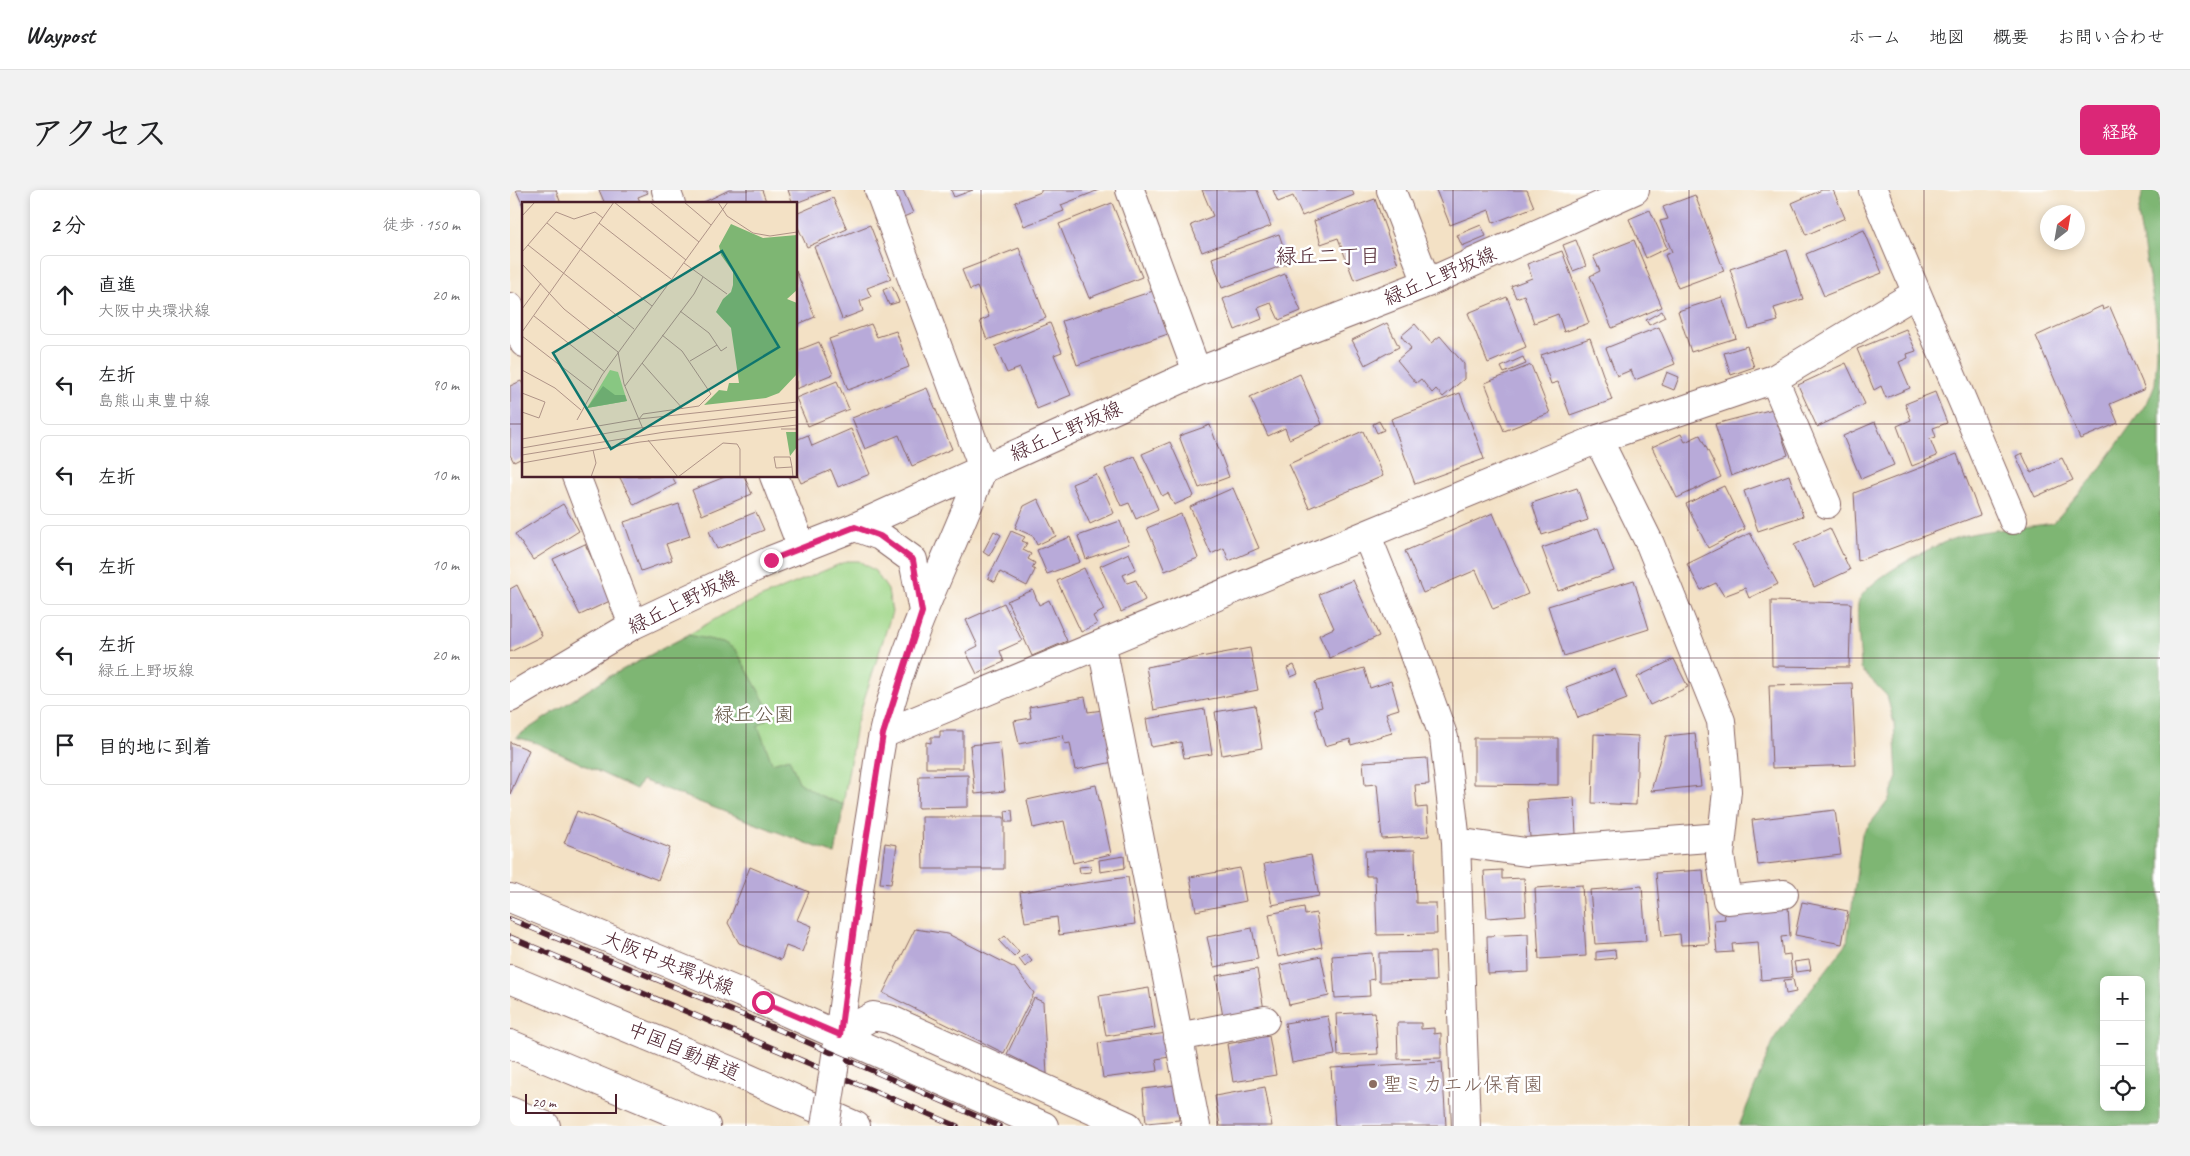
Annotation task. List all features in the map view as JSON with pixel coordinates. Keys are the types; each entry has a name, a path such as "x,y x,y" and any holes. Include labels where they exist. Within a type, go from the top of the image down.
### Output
{"main road":[{"path":"666,190 670,202"},
{"path":"825,1126 840,1035 862,866 883,734 922,612 958,533 983,468 879,190"},
{"path":"1130,190 1197,372"},
{"path":"1391,190 1427,283"},
{"name":"緑丘上野坂線","path":"510,698 633,625 802,548 855,527 1197,372 1427,283 1635,190"},
{"path":"1873,190 2013,520"},
{"path":"883,734 1102,646 1598,439 1774,379 1916,294"},
{"path":"510,307 522,338"},
{"path":"1774,379 1827,504"},
{"path":"1598,439 1650,544 1721,721 1727,791 1720,855 1727,900 1784,894"},
{"path":"577,478 633,625"},
{"path":"775,478 802,548"},
{"path":"855,527 880,536 913,560 922,612"},
{"path":"1368,536 1407,635 1444,738 1456,842 1466,1126"},
{"path":"1102,646 1196,1126"},
{"path":"1456,842 1526,852 1722,837"},
{"name":"大阪中央環状線","path":"510,898 840,1035 1044,1126"},
{"name":"中国自動車道","path":"510,979 740,1075 856,1126"},
{"path":"840,1035 874,1016 889,1019 1128,1126"},
{"path":"1178,1037 1265,1020"},
{"path":"510,1044 706,1126"},
{"path":"510,1112 546,1126"}],"green space":[{"path":"2143,190 2160,190 2160,1126 1739,1126 1775,1037 1847,943 1862,834 1888,801 1897,777 1894,723 1887,696 1861,669 1858,622 1859,600 1865,591 1890,572 1937,545 1962,536 2053,523 2094,477 2148,401 2155,384 2157,352 2156,317 2138,214"},
{"name":"緑丘公園","path":"847,561 859,561 875,571 888,590 892,612 856,725 835,854 642,780 636,789 537,743 516,737 605,679 729,611"},
{"path":"688,635 723,642 736,650 772,715 758,726 772,763 789,758 799,782 819,795 844,805 835,854 642,780 636,789 537,743 516,737 605,679"}],"building":[{"path":"516,190 556,190 560,202 522,202"},
{"path":"599,190 646,190 648,193 638,197 640,202 604,202"},
{"path":"729,190 762,190 766,202 704,202"},
{"path":"788,190 830,190 798,202 792,202"},
{"path":"903,190 913,213 901,218 890,194"},
{"path":"951,190 973,190 954,197"},
{"path":"1041,190 1099,190 1061,205 1064,211 1024,226 1015,202 1041,192"},
{"path":"1202,190 1257,190 1271,226 1202,252 1191,225 1213,216"},
{"path":"1273,190 1352,190 1354,195 1302,216 1293,196 1278,202"},
{"path":"1436,190 1527,190 1534,207 1493,223 1489,210 1450,225"},
{"path":"1822,190 1833,190 1845,218 1806,235 1792,203"},
{"path":"1695,195 1724,271 1678,288 1665,255 1672,252 1660,221 1668,219 1663,207"},
{"path":"833,198 847,229 807,247 798,227 798,213"},
{"path":"1375,199 1398,264 1354,280 1338,238 1321,244 1314,221"},
{"path":"1112,203 1142,277 1089,298 1059,224"},
{"path":"1650,210 1667,248 1646,258 1629,219"},
{"path":"870,225 891,279 867,288 871,297 860,301 863,311 842,319 814,247"},
{"path":"1481,225 1486,236 1462,246 1457,235"},
{"path":"1864,230 1882,273 1824,296 1806,254"},
{"path":"1279,234 1289,263 1222,288 1212,258"},
{"path":"1576,240 1586,266 1573,271 1563,245"},
{"path":"1634,240 1662,307 1612,328 1590,276 1600,271 1593,256"},
{"path":"1019,248 1046,318 987,340 980,321 989,317 977,287 970,290 962,270"},
{"path":"1787,250 1803,299 1774,308 1778,321 1749,329 1730,269"},
{"path":"1562,251 1589,323 1564,332 1558,314 1534,323 1524,295 1516,298 1511,286 1532,278 1527,264"},
{"path":"1285,274 1301,311 1279,320 1271,303 1258,308 1262,319 1235,330 1223,299"},
{"path":"798,276 815,317 798,324"},
{"path":"892,286 899,302 889,305 883,290"},
{"path":"1153,291 1168,334 1077,365 1062,321"},
{"path":"1507,297 1526,347 1488,363 1468,313"},
{"path":"1722,297 1736,338 1691,352 1678,311"},
{"path":"2102,306 2103,310 2110,307 2145,389 2110,404 2118,423 2080,439 2036,336"},
{"path":"1662,311 1665,317 1649,325 1646,320"},
{"path":"1050,323 1062,352 1054,355 1071,395 1037,409 1020,368 1007,373 995,346"},
{"path":"1387,323 1399,347 1365,365 1352,340"},
{"path":"871,324 877,337 896,331 909,367 848,390 829,339"},
{"path":"1415,324 1431,343 1440,336 1464,364 1464,379 1443,397 1436,389 1432,393 1421,379 1416,383 1397,360 1411,348 1401,336"},
{"path":"1659,327 1675,364 1635,380 1631,370 1617,376 1606,348"},
{"path":"1906,329 1916,351 1907,354 1908,358 1899,362 1910,388 1886,398 1881,386 1874,390 1857,349"},
{"path":"1590,338 1612,400 1570,415 1558,382 1551,384 1541,355"},
{"path":"819,342 833,374 798,388 798,350"},
{"path":"1747,346 1754,367 1731,375 1724,353"},
{"path":"1523,357 1526,364 1504,373 1501,367"},
{"path":"1846,363 1865,404 1817,427 1798,385"},
{"path":"1531,365 1550,413 1504,431 1485,383"},
{"path":"1667,372 1679,377 1674,390 1662,385"},
{"path":"1300,374 1322,424 1289,439 1285,428 1268,436 1250,397"},
{"path":"521,381 522,383 522,458 514,462 510,455 510,386"},
{"path":"837,381 849,409 808,426 798,403 798,397"},
{"path":"927,388 952,449 912,466 899,435 865,449 852,418"},
{"path":"1935,392 1947,423 1933,428 1936,437 1930,439 1937,456 1912,466 1897,426 1911,420 1905,404"},
{"path":"1460,393 1484,459 1415,484 1391,419"},
{"path":"1773,409 1788,455 1731,476 1715,424"},
{"path":"1379,421 1384,430 1377,433 1373,424"},
{"path":"1875,422 1894,465 1861,479 1843,436"},
{"path":"1210,425 1229,477 1199,488 1179,436"},
{"path":"851,429 870,474 838,487 831,470 801,483 798,476 798,439 808,435 812,446"},
{"path":"1363,431 1383,476 1309,508 1289,464"},
{"path":"1681,434 1685,442 1700,435 1721,477 1677,498 1652,447"},
{"path":"1170,442 1194,496 1174,505 1168,493 1162,496 1142,454"},
{"path":"2022,453 2031,473 2062,458 2073,480 2035,497 2016,456"},
{"path":"1957,454 1980,515 1858,561 1854,493"},
{"path":"1135,456 1158,509 1136,519 1129,503 1121,506 1105,469"},
{"path":"1096,474 1114,513 1090,524 1072,484"},
{"path":"1789,475 1803,516 1758,531 1744,491"},
{"path":"620,478 673,478 676,484 634,505"},
{"path":"722,478 745,478 752,494 702,515 692,490"},
{"path":"1724,486 1745,529 1708,548 1686,504"},
{"path":"1233,488 1259,548 1229,561 1224,548 1211,554 1190,507"},
{"path":"1577,488 1588,520 1542,535 1532,503"},
{"path":"1038,499 1056,536 1037,545 1033,536 1015,528 1024,506"},
{"path":"563,504 579,531 533,560 515,534"},
{"path":"679,504 690,536 666,544 672,560 641,571 624,522"},
{"path":"756,512 764,530 717,549 709,531"},
{"path":"1493,513 1528,594 1493,609 1476,570 1423,593 1405,551"},
{"path":"1181,514 1198,558 1165,571 1147,528"},
{"path":"1120,521 1129,544 1086,559 1078,536"},
{"path":"1598,528 1614,571 1558,591 1542,548"},
{"path":"1830,528 1850,570 1814,587 1794,545"},
{"path":"994,531 1001,535 989,556 983,552"},
{"path":"1011,531 1025,537 1022,541 1027,543 1023,550 1031,554 1028,559 1035,563 1032,568 1035,570 1027,586 1000,572 995,582 988,578"},
{"path":"1750,533 1778,584 1749,598 1745,588 1724,596 1716,583 1701,590 1687,564"},
{"path":"1070,537 1080,562 1047,574 1037,550"},
{"path":"585,544 612,600 580,615 553,559"},
{"path":"1129,553 1136,569 1123,575 1127,583 1136,580 1145,600 1121,612 1100,566"},
{"path":"1084,568 1104,610 1093,616 1097,624 1081,632 1057,581"},
{"path":"1353,580 1379,636 1330,658 1319,635 1334,628 1319,594"},
{"path":"1634,580 1649,629 1564,656 1548,606"},
{"path":"517,585 542,636 510,652 510,589"},
{"path":"1033,590 1039,605 1049,600 1067,641 1032,656 1007,601"},
{"path":"1771,601 1851,603 1849,667 1772,666"},
{"path":"1004,603 1022,641 1000,651 1004,662 977,674 966,652 978,646 966,620"},
{"path":"1250,648 1258,690 1154,710 1146,667"},
{"path":"1674,659 1688,687 1650,705 1637,677"},
{"path":"1294,665 1298,674 1291,677 1287,668"},
{"path":"1364,668 1370,688 1391,681 1399,709 1386,713 1392,733 1351,745 1350,739 1325,746 1314,709 1322,707 1315,682"},
{"path":"1615,669 1627,699 1578,718 1566,687"},
{"path":"1852,683 1856,765 1772,768 1769,685"},
{"path":"1085,697 1088,712 1103,710 1113,762 1075,770 1070,743 1065,744 1063,735 1019,744 1014,721 1031,718 1029,707"},
{"path":"1255,705 1262,748 1222,755 1215,712"},
{"path":"1205,709 1212,754 1184,758 1181,742 1151,747 1146,719"},
{"path":"940,731 963,731 963,768 926,768 926,742 931,743 931,737 940,737"},
{"path":"1695,733 1701,786 1651,791 1666,736"},
{"path":"1594,734 1638,736 1636,805 1592,803"},
{"path":"1474,738 1558,738 1558,785 1474,784"},
{"path":"510,742 529,750 510,794"},
{"path":"1000,742 1005,791 975,794 970,745"},
{"path":"1427,758 1429,784 1415,785 1417,808 1427,807 1429,836 1382,839 1377,784 1365,785 1363,762"},
{"path":"968,775 968,807 918,808 919,776"},
{"path":"1096,785 1111,854 1073,863 1064,821 1033,828 1027,800"},
{"path":"1574,797 1576,834 1530,837 1527,800"},
{"path":"1012,810 1013,822 1006,822 1005,811"},
{"path":"1835,810 1841,855 1758,865 1752,820"},
{"path":"577,811 670,848 658,880 564,843"},
{"path":"922,817 1004,817 1004,869 923,869"},
{"path":"885,843 897,845 891,884 880,883"},
{"path":"1415,850 1416,903 1436,903 1437,934 1377,935 1375,876 1366,876 1365,851"},
{"path":"1311,855 1319,896 1272,905 1264,864"},
{"path":"1124,856 1125,868 1100,872 1099,860"},
{"path":"1090,866 1091,872 1080,873 1079,867"},
{"path":"750,867 809,892 797,920 812,926 802,952 786,946 781,960 739,943 728,923"},
{"path":"1240,868 1246,901 1196,911 1190,877"},
{"path":"1502,870 1502,879 1524,878 1526,915 1487,918 1484,871"},
{"path":"1703,870 1709,944 1681,945 1680,934 1662,936 1656,873"},
{"path":"1128,877 1135,924 1059,935 1057,917 1025,922 1020,892"},
{"path":"1582,885 1586,956 1539,959 1535,888"},
{"path":"1642,886 1646,941 1595,944 1590,890"},
{"path":"1802,902 1848,911 1842,944 1795,935"},
{"path":"1788,906 1790,936 1781,937 1783,955 1790,954 1792,977 1761,980 1758,942 1732,944 1733,952 1717,953 1714,920 1725,919 1724,911"},
{"path":"1304,907 1305,915 1316,913 1322,947 1278,957 1269,914"},
{"path":"1252,928 1258,959 1214,967 1207,937"},
{"path":"915,929 948,934 1015,968 1034,993 1004,1053 883,993"},
{"path":"1528,934 1529,972 1488,974 1487,936"},
{"path":"1005,936 1019,952 1014,957 999,941"},
{"path":"1615,950 1616,958 1596,960 1596,952"},
{"path":"1435,952 1436,981 1379,982 1379,953"},
{"path":"1372,953 1374,979 1369,980 1370,996 1335,998 1332,956"},
{"path":"1026,954 1032,961 1025,967 1019,959"},
{"path":"1321,956 1329,996 1289,1005 1280,965"},
{"path":"1809,960 1811,970 1796,972 1794,962"},
{"path":"1257,969 1264,1010 1223,1017 1216,976"},
{"path":"1793,979 1796,992 1786,994 1784,980"},
{"path":"1149,988 1155,1028 1106,1036 1099,996"},
{"path":"1034,998 1043,1002 1047,1074 1007,1054"},
{"path":"1375,1012 1378,1054 1338,1056 1336,1014"},
{"path":"1328,1016 1335,1055 1292,1063 1285,1023"},
{"path":"1397,1023 1421,1023 1421,1029 1434,1028 1434,1034 1441,1033 1441,1058 1398,1059"},
{"path":"1167,1033 1170,1057 1156,1059 1158,1071 1103,1078 1098,1043"},
{"path":"1269,1036 1276,1075 1233,1082 1227,1044"},
{"path":"1442,1062 1446,1126 1335,1126 1331,1068"},
{"path":"1175,1085 1179,1120 1146,1123 1143,1089"},
{"path":"1265,1087 1272,1126 1220,1126 1215,1096"}],"railway":[{"path":"510,919 784,1032 999,1126"},
{"path":"510,937 957,1126"}],"place":[{"name":"聖ミカエル保育園","path":"1373,1084"}],"district":[{"name":"緑丘二丁目","path":"1328,256"}],"route":[{"path":"763,1002 840,1035 862,866 883,734 922,612 913,560 880,536 855,527 771,560"}]}
